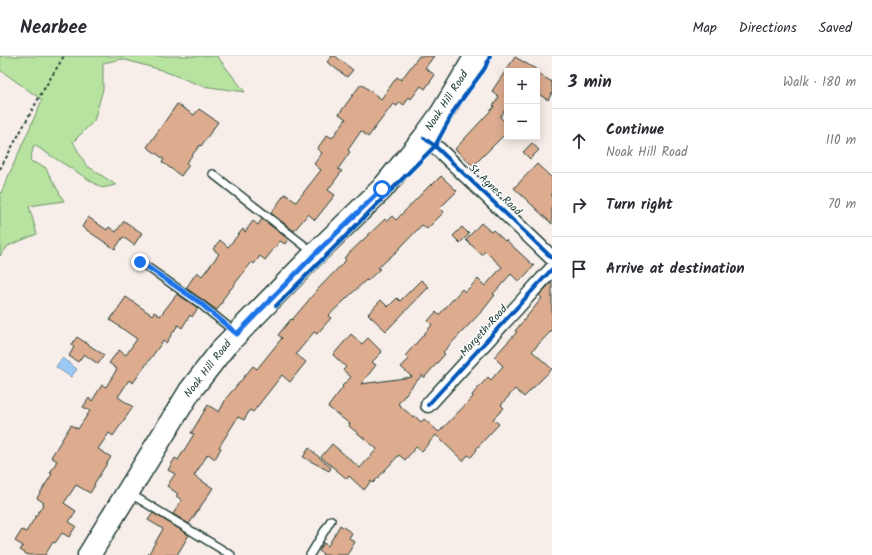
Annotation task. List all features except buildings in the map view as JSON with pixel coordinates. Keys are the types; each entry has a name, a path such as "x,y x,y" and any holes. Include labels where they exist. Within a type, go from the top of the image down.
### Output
{"main road":[{"name":"Noak Hill Road","path":"89,555 190,391 224,347 315,254 382,189 424,138 451,99 476,56"}],"street":[{"name":"St Agnes Road","path":"424,138 435,146 552,258"},
{"name":"Margeth Road","path":"428,405 552,269"}],"lane":[{"path":"213,174 315,254"},
{"path":"140,262 199,302 237,334"},
{"path":"127,492 231,555"},
{"path":"310,555 331,520"}],"path":[{"path":"0,169 41,94 64,56"}],"green space":[{"path":"0,56 217,56 245,92 202,86 161,70 122,59 103,63 103,89 94,121 73,142 86,165 116,185 102,188 34,145 30,161 45,167 64,201 29,206 37,234 8,246 0,256 0,195 42,100 0,70"}],"water":[{"path":"62,358 77,369 71,377 56,367"}],"cycle path":[{"path":"276,306 435,146 455,109 485,68 490,56"},
{"path":"424,138 435,146 552,258"},
{"path":"428,405 552,269"}],"route":[{"path":"140,262 199,302 237,334 315,254 382,189"}]}
